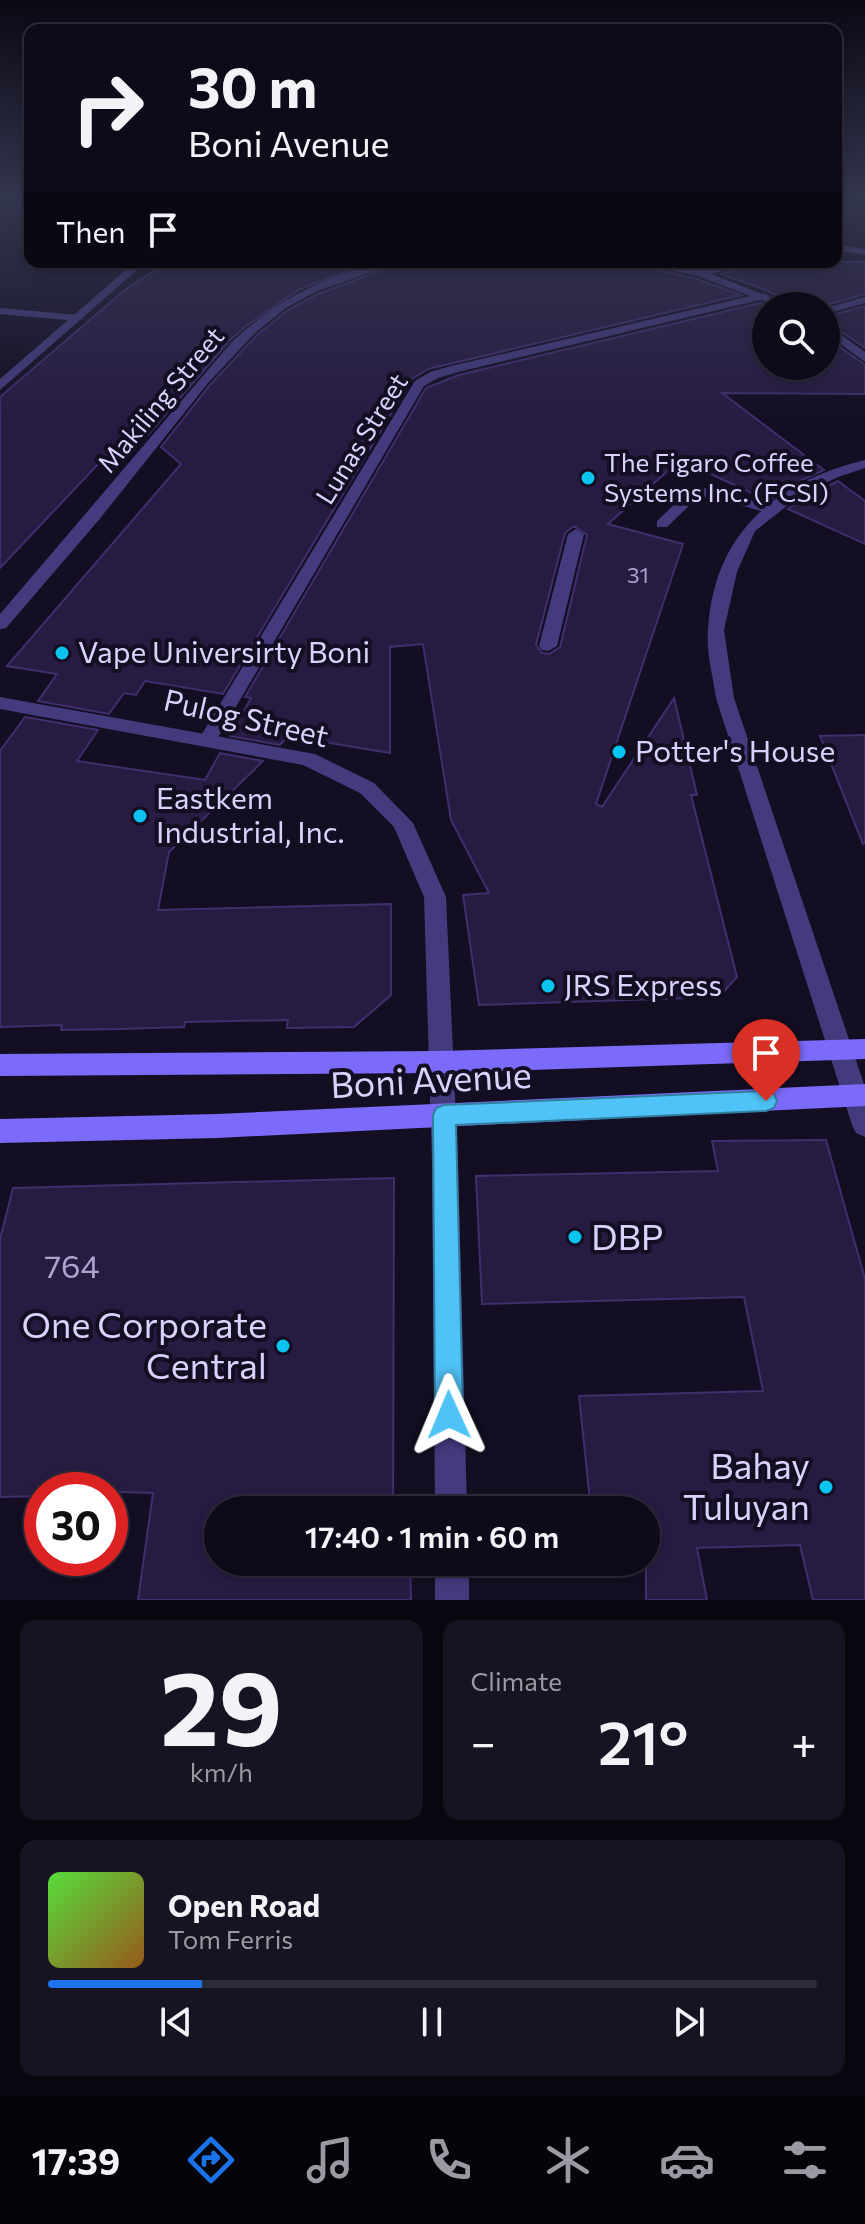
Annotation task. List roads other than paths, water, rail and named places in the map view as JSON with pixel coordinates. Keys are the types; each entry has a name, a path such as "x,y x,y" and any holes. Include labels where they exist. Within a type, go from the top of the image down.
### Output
{"main road":[{"name":"Boni Avenue","path":"0,1065 440,1062 852,1050"},
{"name":"Boni Avenue","path":"0,1131 217,1126 860,1095"}],"street":[{"path":"0,386 129,273"},
{"name":"Makiling Street","path":"0,624 76,539 190,398 254,328 287,303 321,284 360,273"},
{"path":"700,273 753,292"},
{"name":"Lunas Street","path":"208,739 419,384 434,375 455,369 752,299"},
{"path":"840,307 865,300"},
{"path":"0,303 40,313"},
{"path":"0,311 78,318"},
{"path":"840,338 865,358"},
{"path":"865,464 844,467 771,510 742,539 729,576 716,631 725,698 852,1050 865,1125"},
{"path":"662,524 690,497 709,491 771,510"},
{"path":"548,646 576,534"},
{"name":"Pulog Street","path":"0,703 308,759 367,788 403,823 435,897 444,1115 451,1496"},
{"path":"452,1576 452,1600"}],"place":[{"name":"The Figaro Coffee Systems Inc. (FCSI)","path":"588,478"},
{"name":"Vape Universirty Boni","path":"62,653"},
{"name":"Potter's House","path":"619,752"},
{"name":"Eastkem Industrial, Inc.","path":"140,816"},
{"name":"JRS Express","path":"548,986"},
{"name":"DBP","path":"575,1237"},
{"name":"One Corporate Central","path":"283,1346"},
{"name":"Bahay Tuluyan","path":"826,1487"}]}
